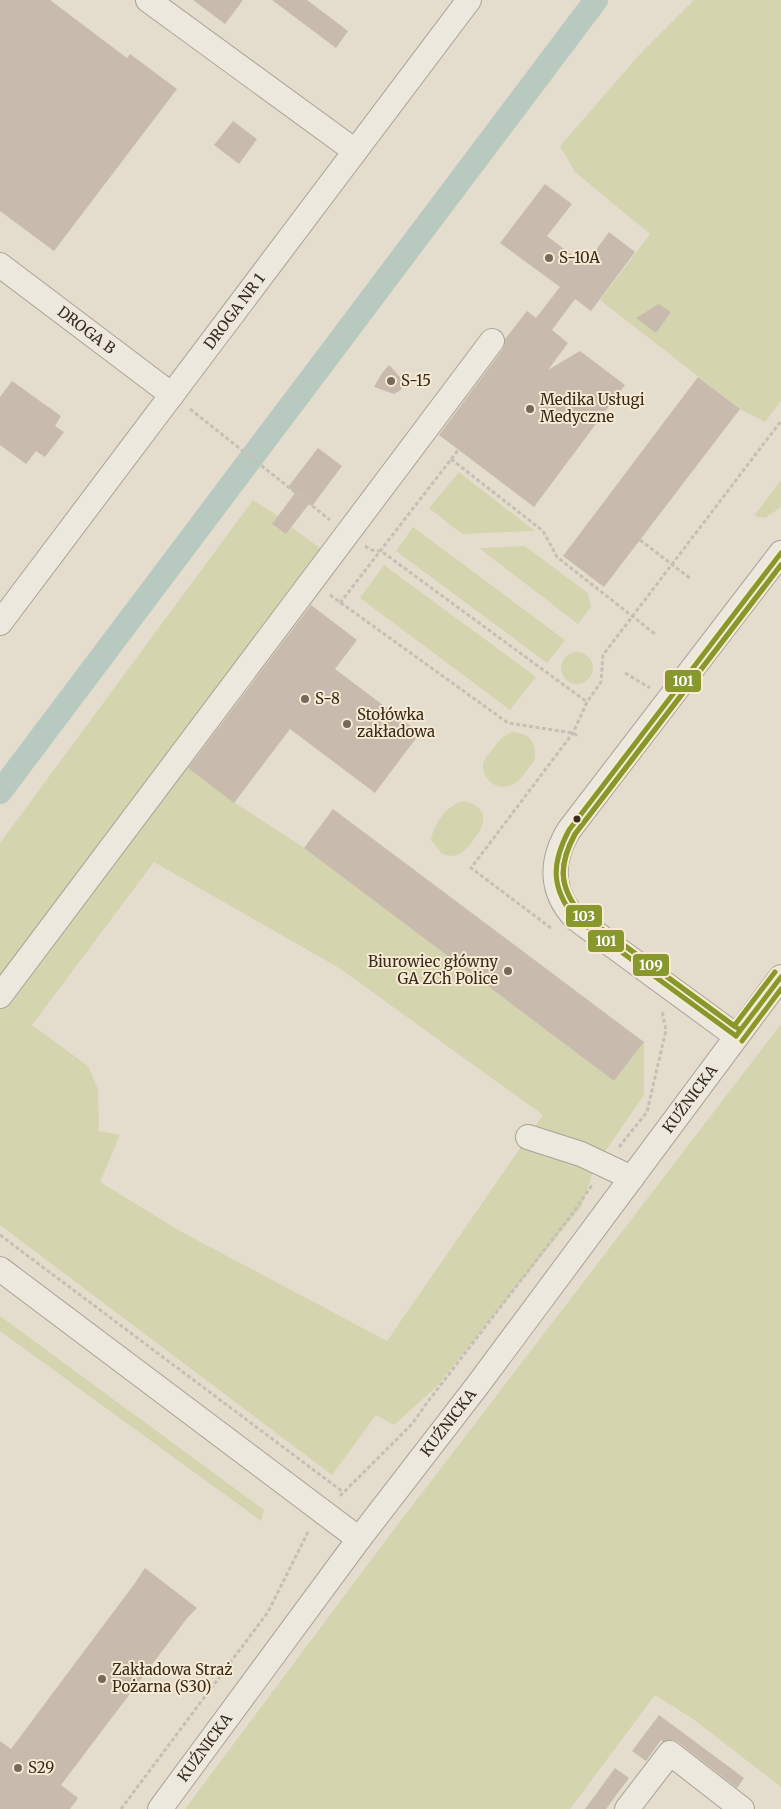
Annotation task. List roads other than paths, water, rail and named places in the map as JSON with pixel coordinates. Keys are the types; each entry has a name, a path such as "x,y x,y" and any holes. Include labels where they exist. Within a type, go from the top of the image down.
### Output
{"street":[{"path":"148,0 355,151"},
{"name":"DROGA NR 1","path":"0,623 469,0"},
{"name":"DROGA B","path":"0,265 172,395"},
{"path":"0,996 492,341"},
{"path":"736,1036 575,918 563,904 559,895 555,871 560,848 569,830 781,553"},
{"name":"KUŹNICKA","path":"160,1809 359,1540 478,1386 781,977"},
{"path":"528,1137 581,1154 632,1178"},
{"path":"0,1269 359,1540"},
{"path":"627,1809 670,1753 742,1809"}],"waterway":[{"path":"0,792 596,0"}],"place":[{"name":"S-10A","path":"549,258"},
{"name":"S-15","path":"391,381"},
{"name":"Medika Usługi Medyczne","path":"530,409"},
{"name":"S-8","path":"305,699"},
{"name":"Stołówka zakładowa","path":"347,724"},
{"name":"Biurowiec główny GA ZCh Police","path":"508,971"},
{"name":"Zakładowa Straż Pożarna (S30)","path":"102,1679"},
{"name":"S29","path":"18,1768"}]}
